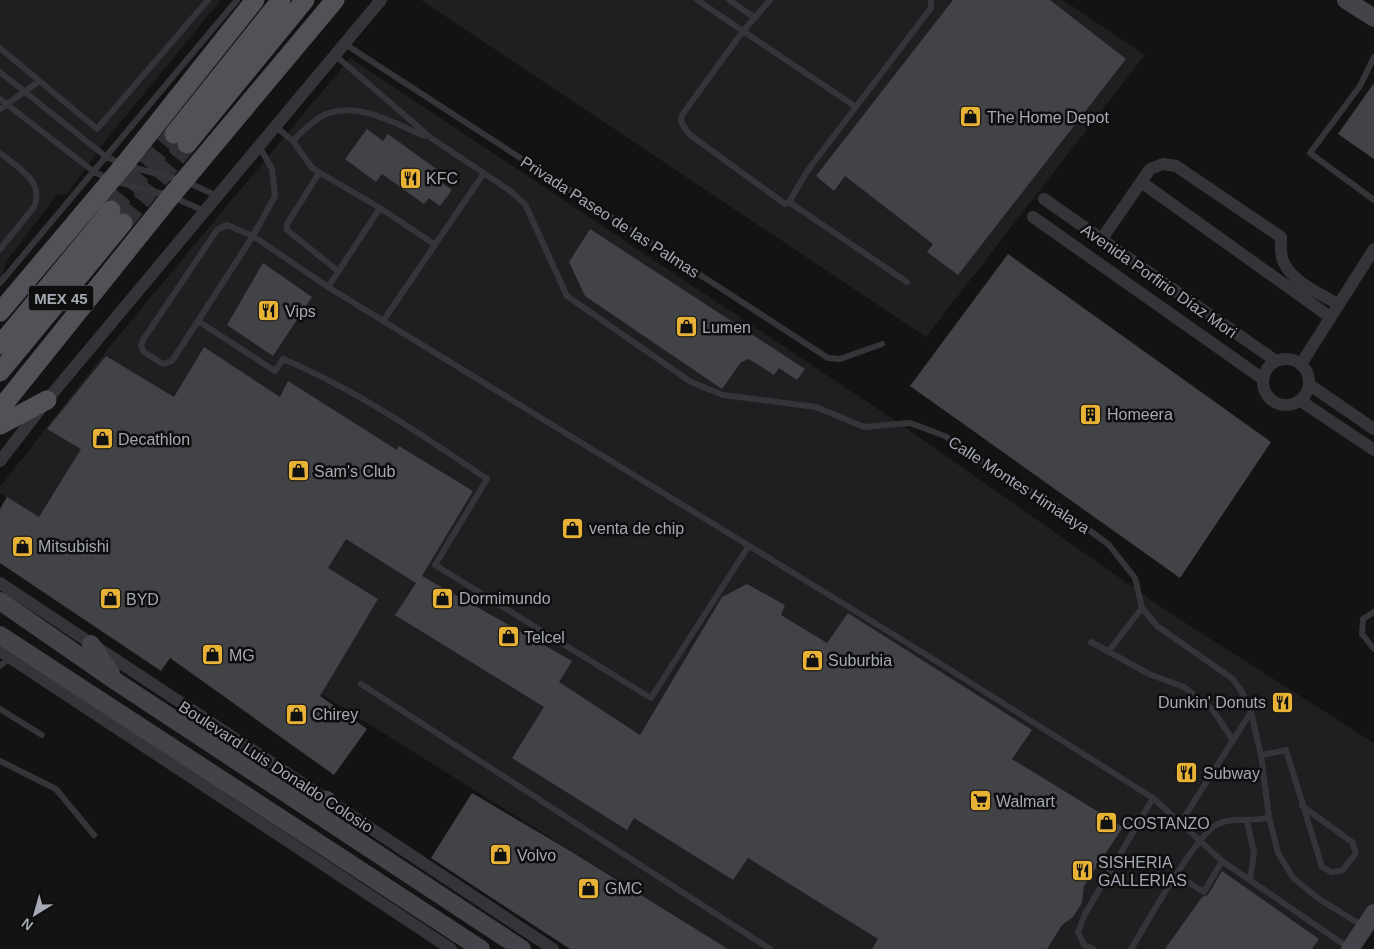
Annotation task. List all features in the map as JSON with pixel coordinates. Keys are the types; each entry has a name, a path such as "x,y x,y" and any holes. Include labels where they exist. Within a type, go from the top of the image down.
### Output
{"main road":[{"path":"0,312 124,165 256,0"},
{"path":"281,0 181,139 305,0"},
{"path":"0,409 171,196 335,0"},
{"path":"1346,0 1374,18"},
{"name":"MEX 45","path":"0,345 117,216 0,372"},
{"path":"0,425 47,400"},
{"name":"Boulevard Luis Donaldo Colosio","path":"0,601 117,682 522,949"},
{"path":"0,635 482,949"},
{"path":"91,644 117,682"},
{"path":"132,738 156,737"},
{"path":"291,797 327,800"},
{"path":"425,885 446,911 476,937 482,949"},
{"path":"1351,949 1371,924"}],"street":[{"path":"0,461 47,400 381,0"},
{"path":"1101,240 1150,169 1163,164 1176,166 1281,237 1282,259 1287,268 1298,280 1338,304"},
{"path":"1141,182 1330,317"},
{"name":"Avenida Porfirio Díaz Mori","path":"1044,199 1276,361 1288,359 1301,364"},
{"name":"Avenida Porfirio Díaz Mori","path":"1033,217 1263,379"},
{"path":"1276,361 1270,366 1263,379 1265,393 1275,403 1289,406 1301,400 1310,385 1308,373 1301,364 1374,249"},
{"path":"1310,385 1374,429"},
{"path":"1301,400 1374,450"},
{"name":"Boulevard Luis Donaldo Colosio","path":"0,583 553,949"},
{"path":"5,654 451,949"}],"lane":[{"path":"0,48 38,82 97,129 208,0"},
{"path":"0,283 237,0"},
{"path":"697,0 856,108"},
{"path":"729,0 755,18"},
{"path":"770,0 743,31 682,115 682,122 689,134 781,203 789,202 907,282"},
{"path":"789,202 808,170 930,8 932,0"},
{"name":"Privada Paseo de las Palmas","path":"345,44 828,358 840,359 882,344"},
{"name":"Calle Montes Himalaya","path":"336,56 430,138 484,173 525,204 567,296 691,382 723,395 816,407 864,427 910,423 945,436 997,472 1058,506 1109,545 1134,578 1142,608 1157,626 1233,679 1250,712 1261,754 1269,817 1278,853 1294,878 1319,899 1371,924"},
{"path":"1374,57 1360,86 1310,153 1374,200"},
{"path":"0,72 105,156 124,165 185,181 217,196"},
{"path":"0,109 3,101 38,82"},
{"path":"3,101 93,171 110,180 171,196 204,211"},
{"path":"293,141 314,121 329,113 347,110 375,116 430,138"},
{"path":"276,127 293,141 304,159 319,173 380,208 434,244"},
{"path":"259,146 272,169 275,196 253,236 168,365 163,364 144,352 140,346 217,230 227,225 253,236 383,322 925,654 1153,798 1222,861 1351,949"},
{"path":"0,153 29,176 35,184 38,199 34,207 0,249"},
{"path":"319,173 287,224 287,230 338,271"},
{"path":"383,322 434,244 484,173"},
{"path":"328,287 380,208"},
{"path":"198,321 275,371 283,359 318,374 403,425 487,479 435,564 651,698 748,547"},
{"path":"1108,652 1142,608"},
{"path":"1374,612 1363,619 1362,634 1374,649"},
{"path":"1091,642 1149,674 1184,687 1213,710 1232,739"},
{"path":"0,666 5,654"},
{"path":"362,684 770,949"},
{"path":"0,709 42,735"},
{"path":"1181,822 1250,712"},
{"path":"1261,754 1286,750 1302,806 1322,867 1331,872 1342,871 1356,853 1352,842 1302,806"},
{"path":"0,761 56,789 94,835"},
{"path":"1093,949 1084,945 1078,932 1085,914 1153,798"},
{"path":"1130,949 1199,842 1216,825 1236,820 1248,821 1269,817"},
{"path":"1248,821 1254,853 1250,879"},
{"path":"1178,876 1204,892 1222,861"}],"shaded area":[{"path":"0,0 221,0 110,135 67,194 57,195 5,263 3,276 0,280"},
{"path":"421,0 1063,0 1145,55 926,337"},
{"path":"350,58 896,421 1167,611 1374,743 1374,904 1344,949 728,949 0,493 0,487 115,340"}],"building":[{"name":"The Home Depot","path":"953,0 1050,0 1126,59 958,275 927,252 933,244 845,176 834,191 816,176"},
{"path":"1374,83 1374,159 1338,134"},
{"path":"367,129 383,141 388,134 446,176 441,182 452,190 440,206 429,198 424,204 382,174 376,182 345,159"},
{"name":"Lumen","path":"590,229 805,369 797,380 779,368 774,375 749,359 741,362 722,389 585,296 569,262"},
{"name":"Homeera","path":"1008,254 1271,442 1180,578 910,386"},
{"name":"Vips","path":"263,263 312,297 273,356 227,325"},
{"path":"204,347 280,397 288,381 397,450 399,446 473,491 422,576 572,661 559,682 640,735 722,597 747,584 785,605 781,615 827,643 848,613 1032,730 1012,759 1123,827 1084,886 1082,903 1073,917 1062,925 1047,949 872,949 878,939 748,858 733,880 634,818 627,830 512,758 544,707 395,615 416,583 346,539 328,568 378,599 320,696 367,729 334,775 170,658 161,671 0,563 0,509 7,497 39,517 81,449 47,429 106,356 174,397"},
{"path":"472,793 572,852 728,949 570,949 431,858"},
{"path":"1222,871 1319,939 1312,949 1165,949 1202,897 1208,895"}],"tunnel":[{"path":"111,210 174,134"},
{"path":"123,223 187,144"}],"place":[{"name":"The Home Depot","path":"971,117"},
{"name":"KFC","path":"410,178"},
{"name":"Vips","path":"269,311"},
{"name":"Lumen","path":"686,327"},
{"name":"Homeera","path":"1091,414"},
{"name":"Decathlon","path":"102,439"},
{"name":"Sam's Club","path":"298,471"},
{"name":"venta de chip","path":"573,528"},
{"name":"Mitsubishi","path":"22,546"},
{"name":"Dormimundo","path":"443,598"},
{"name":"BYD","path":"110,599"},
{"name":"Telcel","path":"508,637"},
{"name":"MG","path":"213,655"},
{"name":"Suburbia","path":"812,660"},
{"name":"Dunkin' Donuts","path":"1282,702"},
{"name":"Chirey","path":"296,714"},
{"name":"Subway","path":"1187,773"},
{"name":"Walmart","path":"980,801"},
{"name":"COSTANZO","path":"1106,823"},
{"name":"Volvo","path":"501,855"},
{"name":"SISHERIA GALLERIAS","path":"1082,871"},
{"name":"GMC","path":"589,888"}]}
